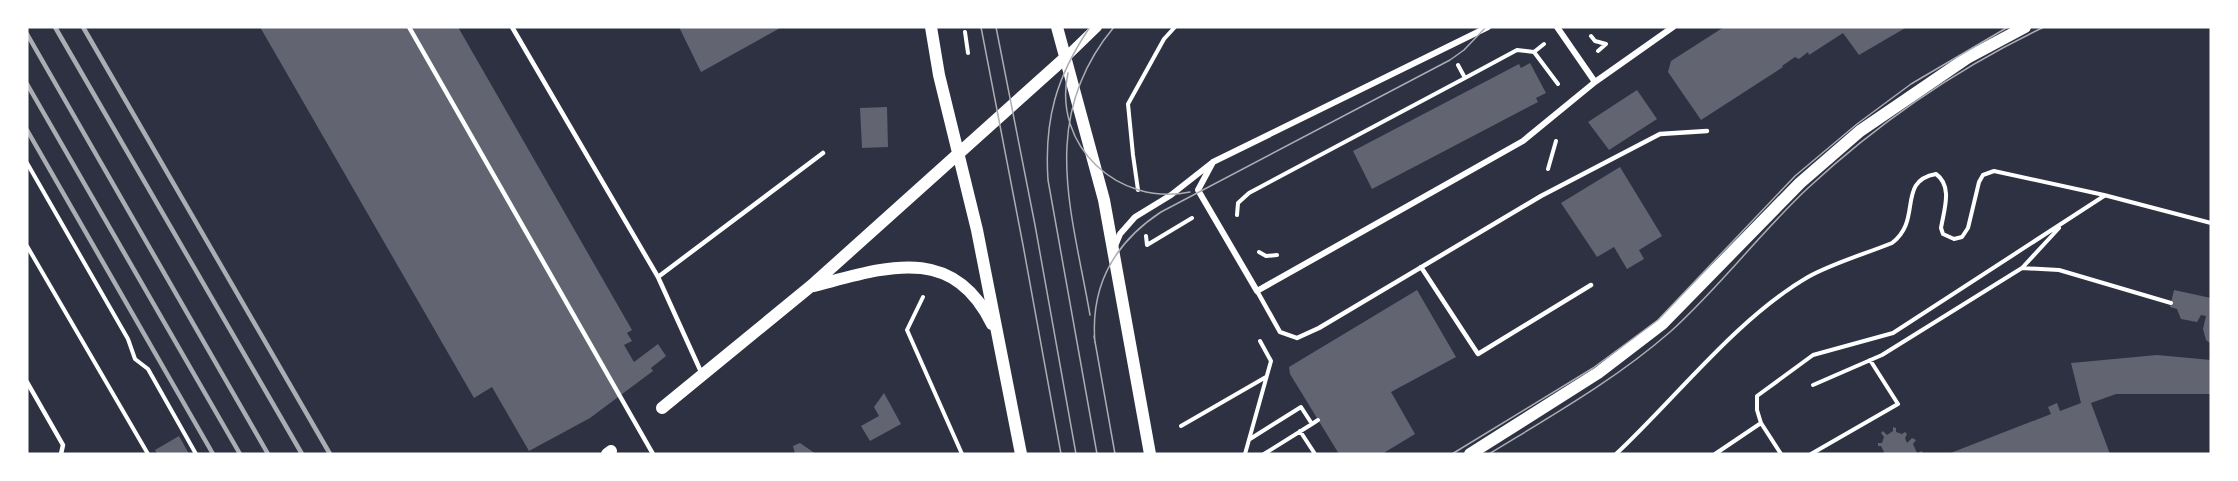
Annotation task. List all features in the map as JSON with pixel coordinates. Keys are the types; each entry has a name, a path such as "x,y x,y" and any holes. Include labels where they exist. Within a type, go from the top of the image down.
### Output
{"main road":[{"path":"931,27 939,75 959,153 1000,342 1021,454"},
{"path":"1057,27 1100,183 1150,454"},
{"path":"1470,454 1598,374 1662,324 1800,183 1860,131 1967,58 2025,27"},
{"path":"662,408 811,286 1066,57"},
{"path":"811,286 881,269 915,266 936,270 949,275 975,298 986,312 1000,342"}],"street":[{"path":"1066,57 1097,27"},
{"path":"1113,253 1120,234 1127,224 1142,211 1171,195 1214,162 1488,27"},
{"path":"1557,27 1594,82"},
{"path":"1214,162 1198,190 1257,291 1523,141 1594,82 1673,27"}],"lane":[{"path":"410,27 653,454"},
{"path":"512,27 658,277 703,376"},
{"path":"1257,291 1280,332 1297,338 1319,328 1541,196 1660,134 1707,131"},
{"path":"658,277 823,153"},
{"path":"1422,267 1478,354 1591,285"},
{"path":"27,382 63,445 61,454"}],"path":[{"path":"1132,155 1128,104 1164,39 1175,27"},
{"path":"965,32 968,53"},
{"path":"1239,221 1236,214 1239,203 1249,193 1465,78"},
{"path":"1554,92 1557,85"},
{"path":"1541,196 1566,106"},
{"path":"27,163 128,339 135,359 148,369 196,454"},
{"path":"1616,454 1727,341 1775,299 1809,276 1892,243 1900,237 1906,228 1914,185 1924,176 1936,174 1942,178 1947,191 1941,228 1943,234 1954,239 1962,237 1968,228 1979,182 1983,176 1994,171 2104,195 2211,223"},
{"path":"1781,454 1761,423 1756,410 1757,396 1813,355 1893,333 2104,195"},
{"path":"1147,245 1194,217"},
{"path":"1813,385 1882,356 2022,268 2064,223"},
{"path":"27,246 148,454"},
{"path":"1256,250 1266,256 1278,255"},
{"path":"2022,268 2058,270 2171,303"},
{"path":"923,297 907,330 962,454"},
{"path":"1245,454 1271,361 1258,338"},
{"path":"1811,454 1898,404 1870,360"},
{"path":"1180,426 1267,376"},
{"path":"1249,439 1301,407 1312,424"},
{"path":"1264,454 1318,420"},
{"path":"1715,454 1761,423"},
{"path":"1300,432 1315,454"}],"building":[{"path":"260,27 458,27 632,330 627,333 632,341 624,345 634,362 658,344 666,356 651,368 653,371 590,418 529,451 492,387 474,398"},
{"path":"679,27 782,27 701,72"},
{"path":"1724,27 1907,27 1859,55 1843,33 1809,55 1808,52 1799,59 1795,57 1701,120 1668,72 1671,61"},
{"path":"1530,63 1546,93 1536,98 1538,102 1372,189 1353,151 1519,64 1521,68"},
{"path":"1637,90 1657,119 1609,150 1588,122"},
{"path":"887,107 888,147 862,148 860,108"},
{"path":"1620,167 1662,236 1639,250 1644,259 1627,269 1614,247 1597,257 1561,203"},
{"path":"1417,290 1456,357 1391,392 1415,434 1382,454 1339,454 1290,374 1289,367"},
{"path":"2174,290 2211,298 2211,344 2206,340 2203,329 2206,316 2201,315 2197,322 2181,319 2177,309 2170,307"},
{"path":"2157,355 2211,360 2211,394 2116,394 2091,403 2110,454 1948,454 2051,414 2048,407 2057,403 2060,411 2081,403 2071,363"},
{"path":"884,393 901,424 870,441 861,426 879,416 874,407"},
{"path":"1893,427 1896,428 1896,432 1907,434 1905,438 1907,443 1912,438 1916,440 1913,444 1917,453 1922,451 1923,454 1882,454 1884,452 1881,446 1878,446 1884,437 1881,433 1883,431 1887,435 1893,431"},
{"path":"179,436 189,454 157,454 155,450"},
{"path":"800,443 816,454 795,454 793,446"}],"tram line":[{"path":"981,27 1061,454"},
{"path":"996,27 1035,225 1076,454"},
{"path":"1090,27 1078,45 1055,100 1047,158 1048,180 1097,454"},
{"path":"1090,315 1070,202 1067,166 1068,131 1076,96 1090,61 1114,27"},
{"path":"1095,343 1094,322 1101,285 1118,252 1144,224 1161,212 1450,60 1464,50 1486,27"},
{"path":"1452,454 1593,368 1658,320 1795,176 1857,124 1911,84 2008,27"},
{"path":"1489,454 1605,382 1670,332 1790,205 1862,141 1950,79 2044,27"},
{"path":"1068,73 1066,100 1070,124 1081,147 1096,166 1116,180 1139,190 1164,194 1190,192"},
{"path":"1094,336 1115,454"}],"railway":[{"path":"55,27 302,454"},
{"path":"83,27 330,454"},
{"path":"27,34 268,454"},
{"path":"27,84 240,454"},
{"path":"27,130 213,454"}]}
